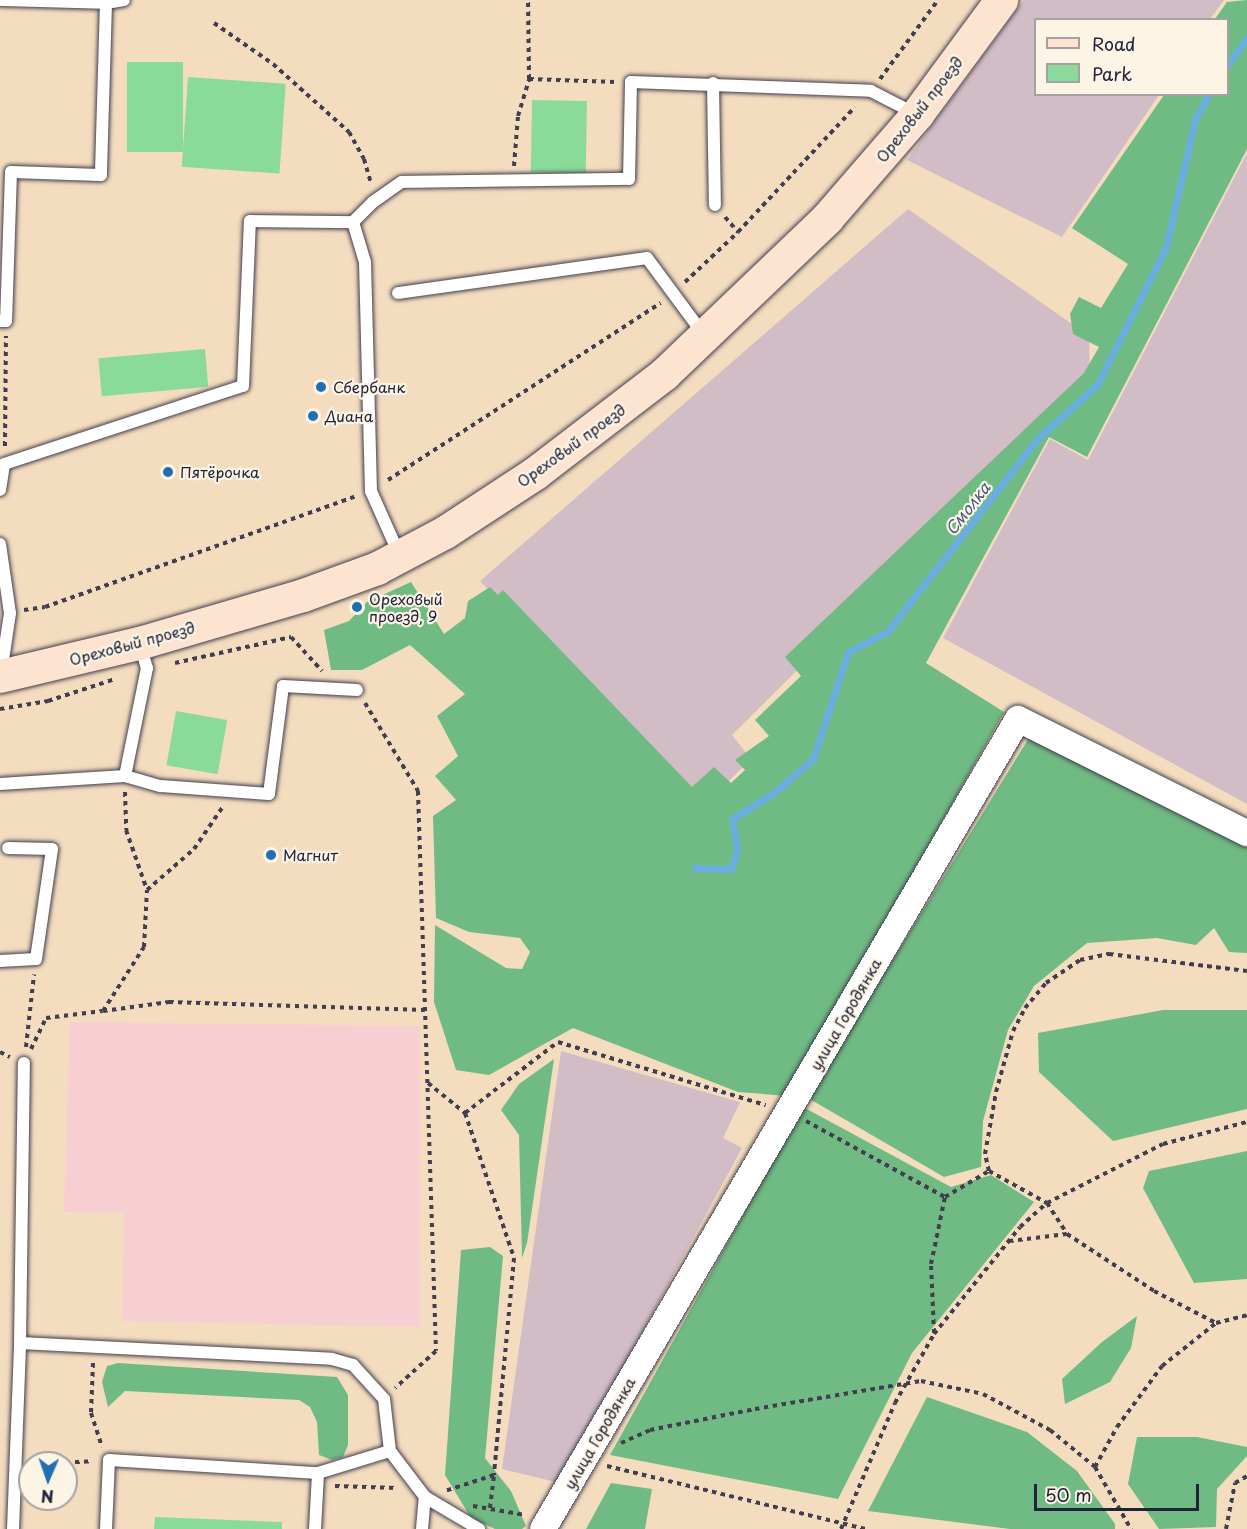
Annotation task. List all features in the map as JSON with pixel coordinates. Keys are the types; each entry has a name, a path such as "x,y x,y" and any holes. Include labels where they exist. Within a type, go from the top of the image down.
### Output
{"street":[{"name":"Ореховый проезд","path":"0,676 139,643 303,595 400,556 445,532 535,473 664,374 827,218 917,114 1001,0"},
{"name":"улица Городянка","path":"546,1524 1018,719 1247,833"}],"lane":[{"path":"0,0 106,3 124,0"},
{"path":"3,321 11,172 101,175 106,3"},
{"path":"0,490 4,464 243,386 250,221 353,222 373,202 402,182 629,179 631,82 713,83 871,91 917,114"},
{"path":"713,83 715,205"},
{"path":"353,222 365,262 371,490 400,556"},
{"path":"398,293 647,258 705,336"},
{"path":"0,544 10,613 0,676"},
{"path":"125,776 147,668 139,643"},
{"path":"0,784 125,776 161,786 269,794 283,686 357,690"},
{"path":"0,961 36,959 52,849 8,848"},
{"path":"13,1529 20,1343 24,1063"},
{"path":"20,1343 94,1344 332,1359 353,1365 384,1399 390,1452 422,1492 479,1529"},
{"path":"106,1529 109,1460 317,1480 390,1452"},
{"path":"315,1529 317,1480"},
{"path":"422,1492 422,1529"}],"path":[{"path":"513,181 518,116 529,79 528,0"},
{"path":"10,613 45,607 371,490 673,294 738,232 871,91 938,0"},
{"path":"214,23 259,53 349,132 364,159 373,202"},
{"path":"529,79 631,82"},
{"path":"3,321 4,464"},
{"path":"264,644 291,637 322,672 330,688"},
{"path":"357,690 417,791 436,1351 384,1399"},
{"path":"103,1011 144,947 147,890 126,830 125,776"},
{"path":"147,890 194,849 232,793"},
{"path":"989,1171 986,1154 989,1133 1013,1031 1025,1008 1046,983 1080,960 1109,954 1247,971"},
{"path":"24,1063 36,959"},
{"path":"24,1063 45,1018 169,1002 425,1010"},
{"path":"465,1113 558,1042 788,1112 945,1197"},
{"path":"427,1083 465,1113 514,1258 490,1508"},
{"path":"842,1527 906,1381 934,1334 1008,1241 1047,1203 1163,1144 1247,1122"},
{"path":"934,1334 932,1264 945,1197 989,1171"},
{"path":"989,1171 1047,1203 1067,1234 1154,1291 1216,1323"},
{"path":"1008,1241 1067,1234"},
{"path":"1095,1467 1117,1427 1162,1366 1216,1323 1247,1315"},
{"path":"78,1462 109,1460 91,1413 94,1344"},
{"path":"584,1460 650,1430 906,1381 983,1394 1050,1430 1095,1467 1131,1529"},
{"path":"584,1460 842,1527 866,1529"},
{"path":"317,1480 422,1492 494,1475"},
{"path":"1226,1529 1235,1483 1247,1476"},
{"path":"468,1505 490,1508 546,1524"}],"shaded area":[{"path":"1024,0 1224,0 1211,18 1034,18 1034,96 1158,96 1062,237 907,160"},
{"path":"1247,153 1247,804 943,638 1050,439 1088,460"},
{"path":"908,209 1089,336 1090,379 732,735 751,759 692,818 480,581"},
{"path":"70,1022 420,1026 420,1327 122,1321 124,1213 64,1212"},
{"path":"561,1051 740,1102 723,1138 742,1148 560,1483 502,1469"}],"green space":[{"path":"1247,0 1247,149 1087,457 1049,437 926,663 1004,712 787,1096 738,1092 573,1028 489,1075 456,1070 434,1002 435,925 506,968 522,969 530,952 520,938 469,932 436,918 433,816 456,800 435,776 458,756 437,716 465,694 410,645 362,670 331,670 324,630 349,621 367,602 411,582 444,634 465,618 468,601 490,587 498,595 503,590 692,787 714,767 731,783 745,770 735,760 769,736 755,720 801,676 785,657 1084,373 1099,347 1073,334 1070,314 1079,297 1101,308 1128,264 1072,228 1163,96 1229,96 1229,18 1216,18 1227,2"},
{"path":"127,62 183,62 183,152 127,152"},
{"path":"188,77 286,84 279,174 182,167"},
{"path":"532,100 587,101 586,173 531,172"},
{"path":"205,349 208,387 102,396 98,358"},
{"path":"176,711 227,720 218,774 166,765"},
{"path":"1032,733 1247,845 1247,953 1229,952 1214,928 1196,945 1157,938 1087,943 1034,986 1008,1030 983,1121 981,1167 944,1177 808,1098"},
{"path":"1163,1010 1247,1010 1247,1109 1113,1141 1039,1072 1038,1033"},
{"path":"554,1059 527,1243 522,1258 519,1135 501,1110 519,1084"},
{"path":"803,1107 951,1187 991,1175 1034,1202 912,1353 838,1499 610,1455"},
{"path":"1247,1151 1247,1279 1194,1283 1143,1188 1149,1171"},
{"path":"490,1247 503,1256 485,1458 511,1491 526,1526 522,1529 495,1529 471,1518 445,1475 461,1250"},
{"path":"1137,1316 1131,1348 1110,1382 1065,1404 1062,1379 1102,1342"},
{"path":"118,1363 337,1377 348,1395 348,1445 343,1457 332,1460 319,1455 317,1422 310,1407 299,1400 125,1391 108,1407 102,1382 107,1366"},
{"path":"927,1397 1027,1432 1077,1471 1115,1524 1115,1529 1010,1529 868,1511"},
{"path":"1137,1437 1197,1437 1247,1447 1247,1456 1217,1489 1216,1527 1159,1529 1128,1484"},
{"path":"611,1483 652,1489 645,1529 586,1529"},
{"path":"155,1517 282,1522 282,1529 154,1529"}],"waterway":[{"name":"Смолка","path":"1229,64 1247,38"},
{"name":"Смолка","path":"695,868 731,869 737,850 732,819 775,792 813,759 848,652 887,632 1037,439 1097,385 1166,247 1195,119 1208,96"}],"place":[{"name":"Сбербанк","path":"321,387"},
{"name":"Диана","path":"313,416"},
{"name":"Пятёрочка","path":"168,472"},
{"name":"Ореховый проезд, 9","path":"357,607"},
{"name":"Магнит","path":"271,855"}]}
